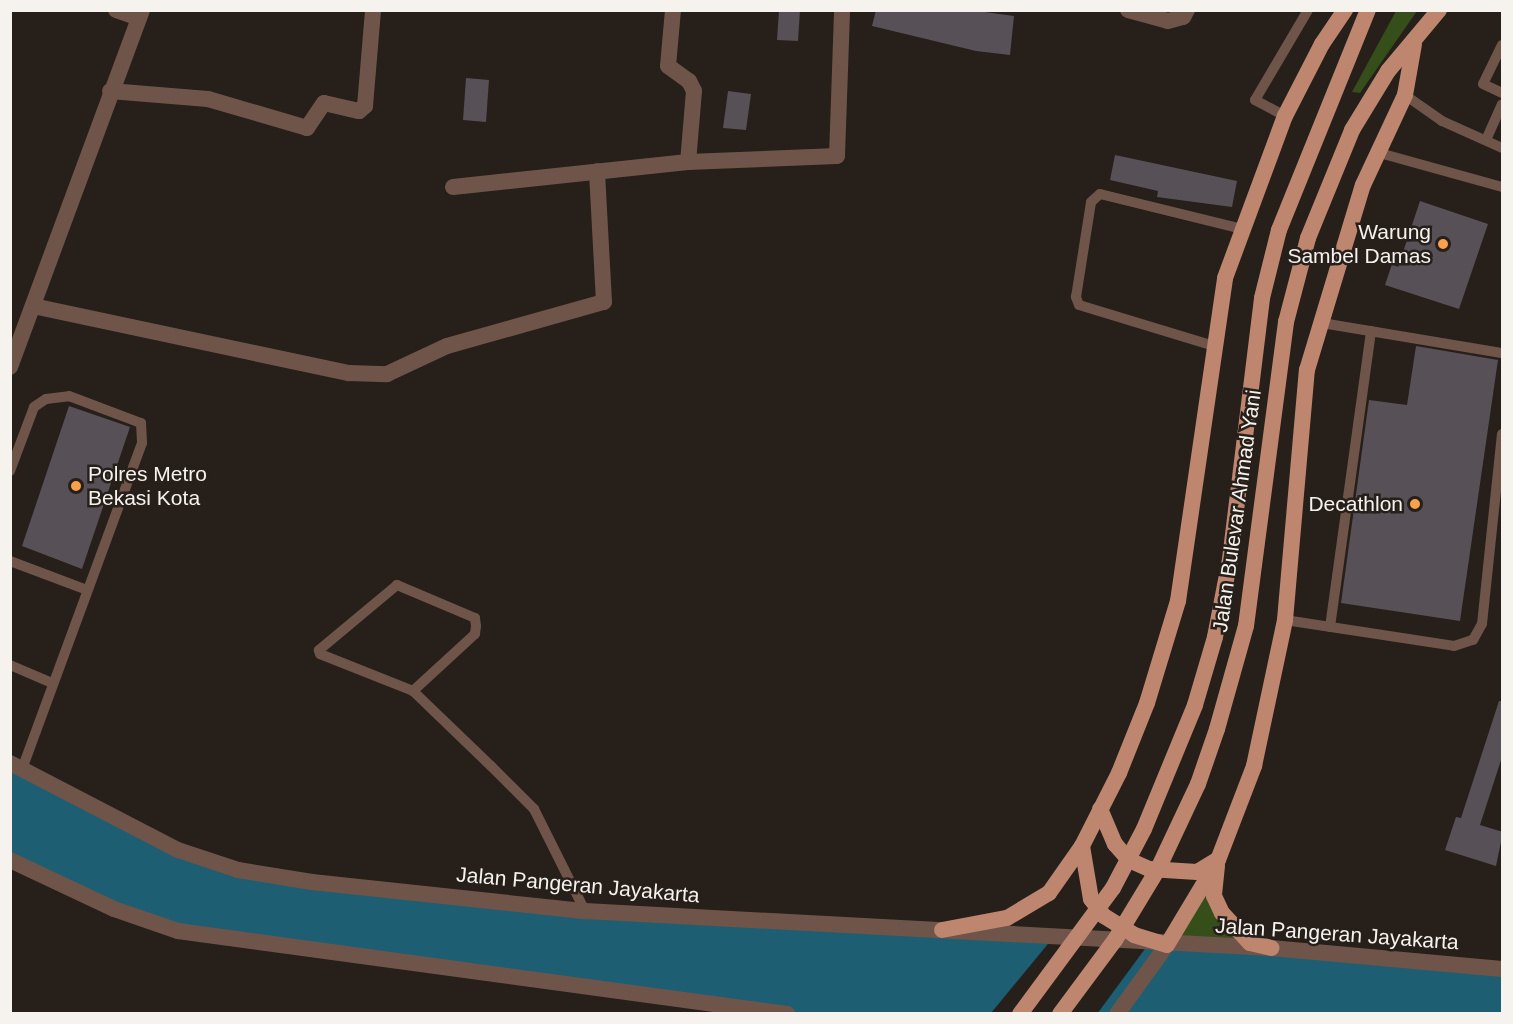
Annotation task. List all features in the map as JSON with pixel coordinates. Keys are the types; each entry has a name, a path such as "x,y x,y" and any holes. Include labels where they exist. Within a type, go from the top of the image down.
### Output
{"main road":[{"path":"942,930 1007,918 1030,908 1049,893 1082,846 1135,737 1178,601 1225,278 1285,116 1322,44 1345,10"},
{"name":"Jalan Bulevar Ahmad Yani","path":"1020,1014 1113,888 1144,829 1195,705 1215,637 1230,560 1262,298 1279,230 1368,10"},
{"name":"Jalan Bulevar Ahmad Yani","path":"1060,1014 1115,940 1158,869 1198,784 1217,729 1246,626 1286,322 1308,238 1352,130 1388,71 1414,44 1439,10"},
{"path":"1082,846 1091,899 1104,916 1134,936 1167,945 1218,860 1254,766 1285,620 1301,414 1307,370 1376,152 1405,95 1414,44"},
{"path":"1100,809 1115,844 1129,860 1149,869 1197,872 1218,860"},
{"path":"1218,860 1214,896 1222,913 1250,943 1271,948"}],"street":[{"path":"10,367 140,14 116,10"},
{"path":"110,91 208,99 307,128 324,103 359,111 365,106 373,10"},
{"path":"673,10 668,66 689,81 694,91 688,162"},
{"path":"453,187 688,162 837,156 842,10"},
{"path":"1128,10 1168,21 1183,17 1187,10"},
{"path":"33,306 349,373 387,374 447,346 604,302 597,171"},
{"name":"Jalan Pangeran Jayakarta","path":"16,767 178,850 238,870 585,911 942,930 1167,945 1271,948 1503,969"},
{"path":"10,860 114,909 178,931 787,1014"},
{"path":"1117,1014 1155,966 1167,945"}],"lane":[{"path":"1285,116 1255,100 1308,10"},
{"path":"1503,45 1483,84 1503,93"},
{"path":"1405,95 1442,121 1503,148"},
{"path":"1486,140 1503,104"},
{"path":"1376,152 1503,187"},
{"path":"1214,346 1079,305 1076,297 1091,202 1100,194 1242,229"},
{"path":"1322,323 1503,353"},
{"path":"1330,627 1371,332"},
{"path":"10,471 34,407 46,399 69,396 141,423 142,443 52,683 16,767"},
{"path":"1285,620 1454,646 1473,640 1482,624 1503,434"},
{"path":"10,561 87,590"},
{"path":"413,691 475,634 476,626 474,618 397,585 319,650 325,659 413,691 534,809 585,911"},
{"path":"10,665 52,683"}],"green space":[{"path":"1396,11 1417,11 1360,93 1352,92"},
{"path":"1218,860 1214,896 1250,943 1167,945"}],"water":[{"path":"10,763 218,864 585,911 1502,969 1502,1013 787,1014 178,931 11,860"}],"pier":[{"path":"1052,939 1150,942 1097,1014 991,1013"}],"building":[{"path":"779,10 800,10 798,41 777,40"},
{"path":"876,10 970,10 1014,16 1010,55 976,51 872,26"},
{"path":"466,78 489,80 486,122 463,120"},
{"path":"728,91 751,94 746,130 723,128"},
{"path":"1115,155 1237,181 1232,207 1157,197 1158,191 1110,180"},
{"name":"Warung Sambel Damas","path":"1420,201 1488,224 1459,309 1385,285 1392,264 1398,267"},
{"name":"Decathlon","path":"1416,346 1498,360 1460,621 1341,603 1369,400 1407,405"},
{"name":"Polres Metro Bekasi Kota","path":"69,406 130,427 82,569 22,546"},
{"path":"1499,701 1503,701 1503,754 1480,825 1503,832 1496,866 1445,850 1456,817 1461,818"}],"place":[{"name":"Warung Sambel Damas","path":"1443,244"},
{"name":"Polres Metro Bekasi Kota","path":"76,486"},
{"name":"Decathlon","path":"1415,504"}]}
